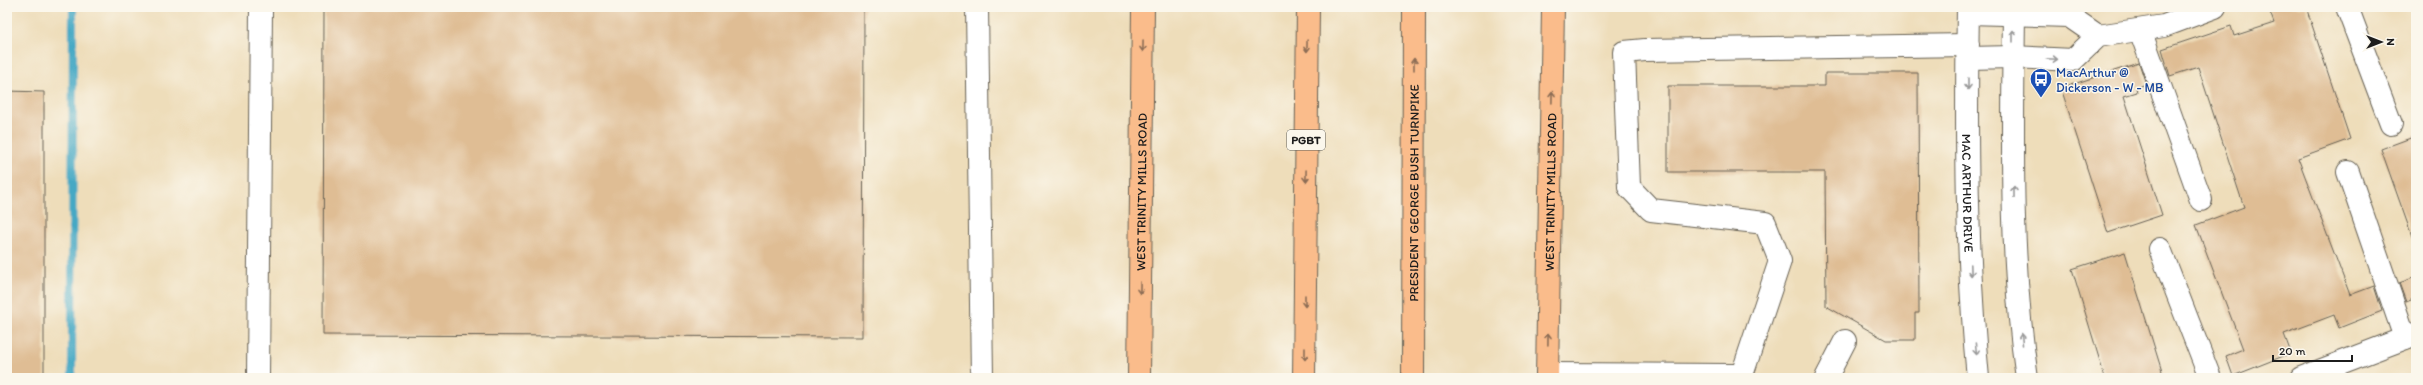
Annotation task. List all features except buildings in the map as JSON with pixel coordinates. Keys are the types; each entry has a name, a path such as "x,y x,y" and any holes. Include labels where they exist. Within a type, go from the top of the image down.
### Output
{"main road":[{"name":"WEST TRINITY MILLS ROAD","path":"1140,378 1143,7"},
{"name":"PGBT","path":"1304,378 1308,7"},
{"name":"PRESIDENT GEORGE BUSH TURNPIKE","path":"1412,378 1414,7"},
{"name":"WEST TRINITY MILLS ROAD","path":"1547,376 1553,7"}],"street":[{"path":"258,378 261,7"},
{"path":"977,7 982,378"},
{"path":"1547,376 1687,374 1733,375 1740,378 1780,261 1765,223 1651,210 1629,187 1624,52 1645,50 1968,51 2014,57 2073,60 2098,36 2140,30 2164,17 2214,7"},
{"path":"2347,7 2390,124"},
{"path":"1968,10 2014,11 2069,16 2098,36"},
{"name":"MAC ARTHUR DRIVE","path":"1968,10 1968,209 1973,321 1978,378"},
{"path":"2014,11 2014,231 2022,344 2028,378"},
{"path":"2140,30 2201,200"},
{"path":"2301,378 2410,336 2348,172"},
{"path":"2160,249 2210,378"},
{"path":"1826,378 1845,340"}],"waterway":[{"path":"72,378 73,7"}],"place":[{"name":"MacArthur @ Dickerson - W - MB","path":"2041,98"}]}
